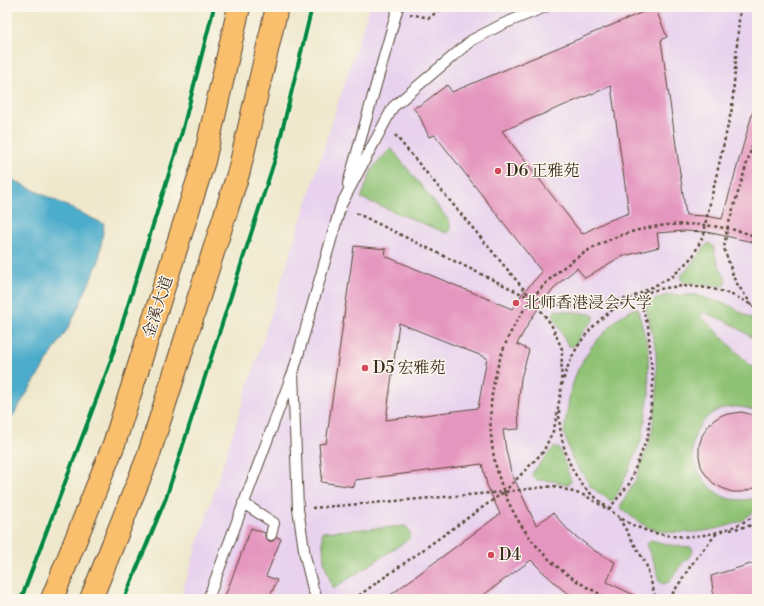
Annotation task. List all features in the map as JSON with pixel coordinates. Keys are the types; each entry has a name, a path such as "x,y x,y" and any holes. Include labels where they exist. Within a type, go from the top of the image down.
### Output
{"main road":[{"name":"金溪大道","path":"52,599 114,444 204,161 239,7"},
{"path":"91,599 148,457 239,171 277,7"}],"lane":[{"path":"341,206 392,107 472,40 503,24 545,7"},
{"path":"208,599 293,373 398,10"},
{"path":"293,373 298,509 305,556 317,599"},
{"path":"243,504 274,523 271,535"}],"path":[{"path":"398,10 429,18 443,7"},
{"path":"354,599 504,492 543,452 554,429 566,371 574,352 585,335 599,320 615,307 673,276 693,256 705,232 705,225 732,108 740,7"},
{"path":"385,122 551,324 562,349 559,411 560,432 565,451 574,470 585,487 618,516 646,564 656,599"},
{"path":"752,305 735,281 724,248 727,229 757,130"},
{"path":"341,206 532,299 579,308 633,297 652,290 693,286 720,291 734,296 757,309"},
{"path":"610,599 570,577 551,561 519,522 504,492 493,455 490,431 490,407 499,360 508,337 532,299 550,279 568,263 610,239 633,231 657,226 681,224 705,225 757,237"},
{"path":"609,509 629,484 648,436 653,383 648,326 642,307 633,297"},
{"path":"298,509 504,492 554,486 586,496 634,526 654,533 696,536 718,533 757,524"},
{"path":"669,599 694,561 718,533 740,525 757,514"}],"shaded area":[{"name":"北师香港浸会大学","path":"369,7 757,7 757,599 180,599"}],"green space":[{"path":"391,148 450,222 450,231 446,233 361,198 372,169"},
{"path":"709,243 713,246 717,261 726,280 725,286 683,282 681,276"},
{"path":"668,295 696,295 731,306 757,322 757,341 732,324 703,312 701,316 757,372 757,412 747,408 737,407 718,410 709,415 702,422 693,442 692,450 696,467 706,482 713,489 727,498 734,500 757,498 757,508 745,519 734,524 712,530 677,533 652,529 642,524 620,507 636,479 651,436 657,397 656,351 645,303"},
{"path":"637,307 648,347 649,393 642,439 620,489 612,502 591,487 572,458 564,434 565,425 570,392 578,369 591,347 619,317"},
{"path":"556,310 591,314 594,316 594,320 584,330 575,345 570,347 563,337 553,314"},
{"path":"554,447 559,448 571,480 570,483 566,485 553,481 536,480 532,476 533,472"},
{"path":"406,526 410,532 409,539 333,589 324,562 322,532"},
{"path":"651,540 670,545 690,547 693,549 692,554 681,565 669,582 663,584 659,581 655,565 646,545"}],"water":[{"path":"7,177 104,224 99,261 71,323 7,425"}],"building":[{"path":"655,7 667,37 661,40 686,215 706,216 722,219 753,111 757,112 757,243 707,232 684,231 657,233 659,247 620,257 585,278 577,268 559,283 544,300 517,344 529,350 521,378 518,408 519,429 503,430 511,472 536,525 553,513 571,533 595,551 615,562 607,582 642,599 578,599 563,590 531,560 478,599 385,599 500,514 487,485 482,464 355,480 354,487 321,482 322,475 319,444 326,443 354,246 386,249 385,256 512,309 522,294 542,272 435,135 429,137 419,115 413,108 422,104 447,85 452,92","holes":["611,86 629,213 605,222 582,234 502,131","399,323 487,358 478,408 386,420"]},
{"path":"741,412 757,417 757,487 742,492 732,492 713,483 706,475 701,466 699,446 707,427 714,420 722,415"},
{"path":"251,528 265,533 265,537 269,541 273,541 277,537 281,539 266,576 277,580 269,599 224,599"},
{"path":"757,562 757,599 714,599 711,576"}],"cycle path":[{"path":"21,599 109,366 182,132 214,7"},
{"path":"124,599 166,498 276,156 312,7"}],"place":[{"name":"D6 正雅苑","path":"498,171"},
{"name":"北师香港浸会大学","path":"516,303"},
{"name":"D5 宏雅苑","path":"365,368"},
{"name":"D4","path":"491,555"}]}
